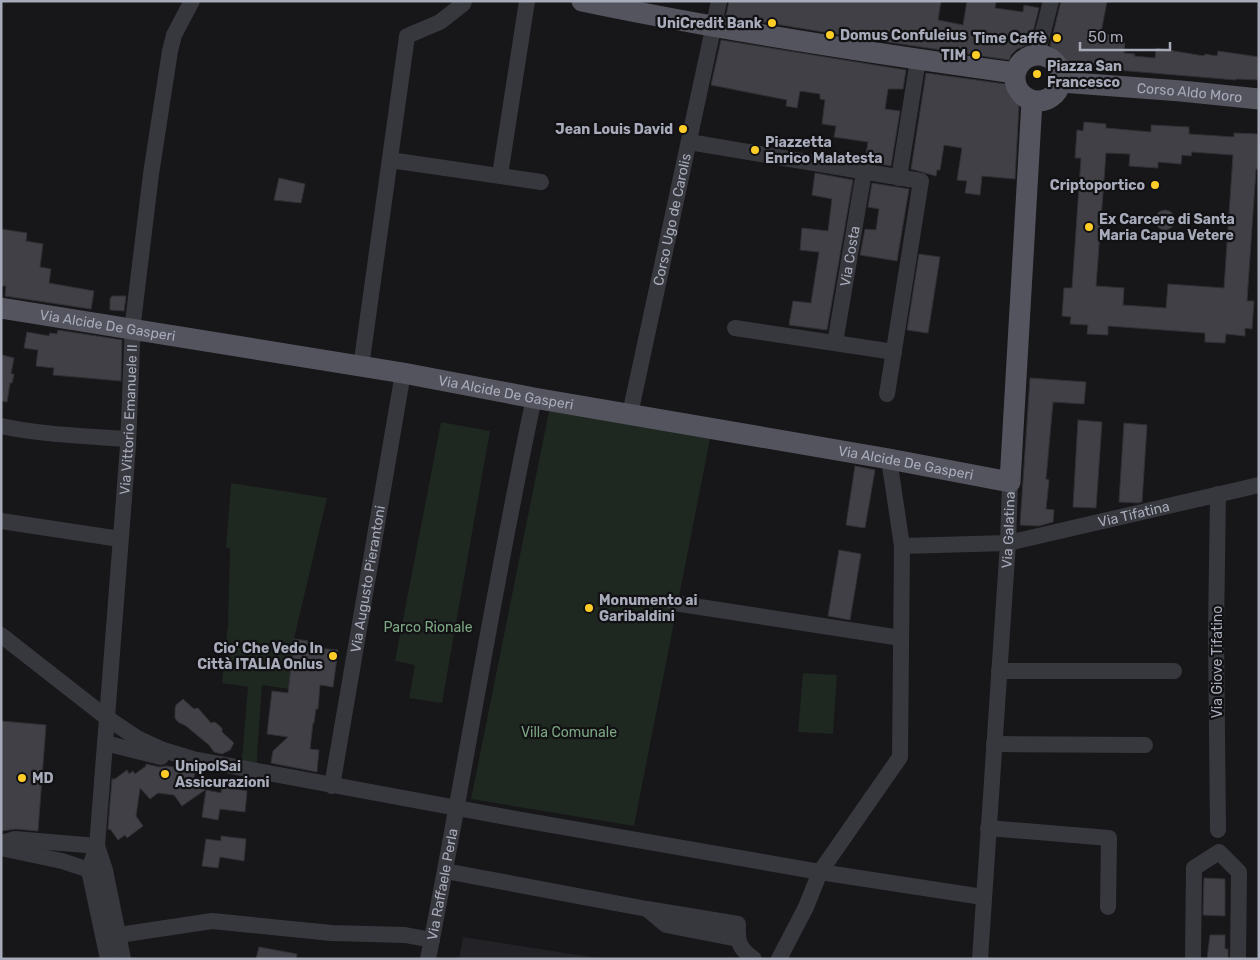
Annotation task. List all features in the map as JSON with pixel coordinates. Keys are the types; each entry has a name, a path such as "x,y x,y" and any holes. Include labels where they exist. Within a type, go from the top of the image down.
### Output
{"main road":[{"path":"582,1 714,27 918,60 1015,73"},
{"path":"1037,55 1050,58 1056,63 1061,75 1061,82 1054,96 1040,102 1032,101 1020,94 1016,87 1015,73 1023,60 1037,55"},
{"name":"Corso Aldo Moro","path":"1061,82 1181,91 1259,100"},
{"name":"Via Galatina","path":"1010,482 1032,101"},
{"name":"Via Alcide De Gasperi","path":"1,308 402,373 1010,482"}],"street":[{"name":"Via Vittorio Emanuele II","path":"89,870 97,846 128,439 132,328 151,174 167,68 174,35 192,1"},
{"path":"361,367 407,36 440,22 463,4 464,1"},
{"path":"500,176 527,1"},
{"name":"Corso Ugo de Carolis","path":"630,414 719,1"},
{"path":"1037,55 1047,2"},
{"path":"899,178 918,60"},
{"path":"689,142 921,181 887,394"},
{"path":"390,160 541,182"},
{"name":"Via Costa","path":"835,343 864,172"},
{"path":"736,328 894,352"},
{"name":"Via Augusto Pierantoni","path":"332,786 402,373"},
{"name":"Via Raffaele Perla","path":"428,959 520,464 534,398"},
{"path":"1,426 53,434 128,439"},
{"path":"779,959 806,907 820,872 900,757 902,546 890,459"},
{"name":"Via Galatina","path":"980,959 1008,543 1010,482"},
{"name":"Via Tifatina","path":"902,546 1008,543 1259,485"},
{"name":"Via Giove Tifatino","path":"1218,494 1216,631 1218,830"},
{"path":"1,521 120,540"},
{"path":"674,603 901,638"},
{"path":"1,635 107,718 137,738 163,750 193,759 457,809 820,872 983,897"},
{"path":"999,671 1174,671"},
{"path":"105,743 160,757 193,759"},
{"path":"994,744 1145,746"},
{"path":"988,828 1109,838 1108,907"},
{"path":"1,842 16,839 97,846"},
{"name":"Via Vittorio Emanuele II","path":"97,846 106,870 123,959"},
{"path":"1,848 62,861 89,870 108,959"},
{"path":"1193,959 1194,868 1219,852 1239,872 1238,959"},
{"path":"445,871 647,909 666,925 738,931 745,953 754,959"},
{"path":"118,935 212,921 332,933 405,935 432,940"}],"shaded area":[{"path":"463,937 604,959 459,959"}],"green space":[{"name":"Villa Comunale","path":"550,406 711,434 634,826 471,799"},
{"name":"Parco Rionale","path":"441,422 490,431 442,703 409,698 415,665 395,661"},
{"path":"231,483 327,498 294,639 289,689 262,685 256,772 241,769 248,687 222,683 228,623 230,548 226,548"},
{"path":"803,673 837,675 833,734 798,732"}],"building":[{"path":"729,1 941,1 938,20 963,25 967,1 996,1 995,8 1023,12 1024,5 1039,8 1030,44 1017,49 1009,60 726,16"},
{"path":"1061,1 1107,1 1101,33 1112,35 1111,42 1125,43 1124,53 1155,58 1156,48 1204,56 1205,54 1217,56 1218,51 1259,57 1259,80 1236,80 1069,66 1064,58 1050,46"},
{"path":"721,40 906,70 903,89 888,89 885,109 900,111 891,166 865,161 868,142 834,137 836,126 822,124 825,100 820,99 820,94 800,91 797,108 786,106 787,100 711,85"},
{"path":"926,73 1005,84 1010,97 1019,105 1015,179 982,176 980,195 965,193 967,181 957,180 962,148 944,145 940,170 937,170 936,176 911,169"},
{"name":"Ex Carcere di Santa Maria Capua Vetere","path":"1084,122 1106,124 1106,128 1151,132 1151,125 1189,127 1189,134 1234,137 1234,133 1258,134 1259,169 1256,169 1247,301 1254,301 1252,329 1245,328 1245,336 1226,334 1225,343 1205,342 1205,333 1108,326 1108,335 1087,334 1088,325 1070,324 1071,317 1062,316 1064,288 1072,288 1081,158 1075,158 1077,130 1083,131","holes":["1192,152 1233,155 1224,288 1168,284 1166,308 1123,305 1124,288 1096,286 1106,153 1130,154 1129,166 1158,168 1158,162 1181,164 1182,155 1191,156"]},
{"path":"815,173 853,180 827,330 789,325 793,301 811,303 819,252 800,250 802,228 828,231 832,199 812,195"},
{"path":"279,178 305,184 301,203 274,200"},
{"path":"872,183 909,189 897,261 860,255 865,229 876,230 879,209 868,207"},
{"path":"1165,210 1172,213 1175,220 1172,227 1165,230 1158,227 1155,220 1158,213"},
{"path":"1,229 27,233 26,241 43,244 40,267 51,269 49,283 94,291 91,309 5,296 6,286 1,286"},
{"path":"919,254 940,257 928,333 907,330"},
{"path":"112,296 126,296 124,311 110,310 110,299"},
{"path":"58,330 122,340 121,381 53,375 54,368 36,366 38,350 24,348 27,332 49,336 50,333 57,334"},
{"path":"2,355 14,358 11,374 14,374 12,383 10,383 7,402 1,401"},
{"path":"1030,378 1086,382 1084,404 1053,402 1046,479 1049,480 1046,509 1054,510 1053,522 1039,526 1020,525"},
{"path":"1078,420 1102,422 1096,508 1073,507"},
{"path":"1124,423 1147,425 1142,502 1138,503 1119,502"},
{"path":"855,466 875,470 865,528 846,525"},
{"path":"839,550 861,554 850,620 828,616"},
{"path":"294,639 308,641 307,647 338,650 333,687 320,685 318,709 316,709 313,723 310,749 319,750 317,772 271,763 273,751 288,737 267,734 272,691 288,693"},
{"path":"183,699 194,709 198,708 211,723 215,722 222,728 222,732 234,743 230,750 222,754 214,752 209,745 186,726 178,722 175,718 175,709 176,705"},
{"name":"MD","path":"1,721 46,725 38,831 16,829 1,831"},
{"path":"146,764 195,770 194,778 205,790 182,806 174,795 158,793 150,799 140,788 136,816 143,826 127,838 125,835 118,840 111,830 108,829 112,779 115,779 127,770 129,774 133,771 135,774"},
{"path":"222,787 247,791 245,812 220,809 218,820 202,817 206,790 221,793"},
{"path":"221,836 246,839 244,861 220,857 218,868 202,866 206,839 221,841"},
{"path":"1204,878 1225,879 1225,916 1203,915"},
{"path":"1210,935 1225,935 1225,949 1228,949 1228,959 1207,959"},
{"path":"259,947 297,954 296,959 256,959"}],"place":[{"name":"UniCredit Bank","path":"772,23"},
{"name":"Domus Confuleius","path":"830,35"},
{"name":"Time Caffè","path":"1057,38"},
{"name":"TIM","path":"976,55"},
{"name":"Piazza San Francesco","path":"1037,74"},
{"name":"Jean Louis David","path":"683,129"},
{"name":"Piazzetta Enrico Malatesta","path":"755,150"},
{"name":"Criptoportico","path":"1155,185"},
{"name":"Ex Carcere di Santa Maria Capua Vetere","path":"1089,227"},
{"name":"Monumento ai Garibaldini","path":"589,608"},
{"name":"Cio' Che Vedo In Città ITALIA Onlus","path":"333,656"},
{"name":"UnipolSai Assicurazioni","path":"165,774"},
{"name":"MD","path":"22,778"}]}
